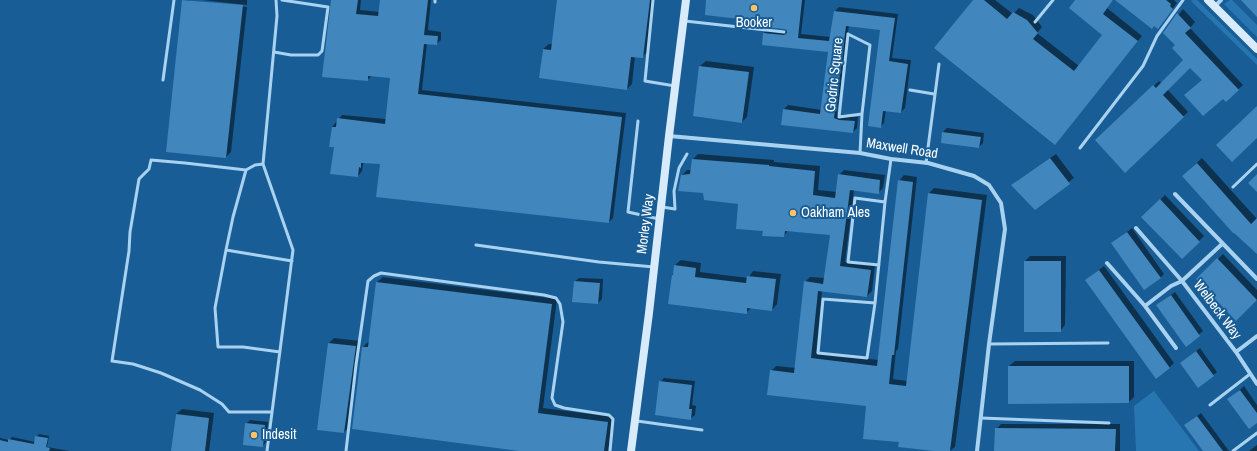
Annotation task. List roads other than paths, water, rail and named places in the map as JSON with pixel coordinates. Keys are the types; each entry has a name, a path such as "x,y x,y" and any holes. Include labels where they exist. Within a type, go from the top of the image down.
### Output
{"street":[{"name":"Morley Way","path":"631,451 686,0"},
{"path":"1208,0 1218,3 1257,49"},
{"name":"Maxwell Road","path":"669,136 860,153 891,159 926,163 974,176 989,185 1001,203 1005,229 989,344 977,451"},
{"path":"1175,194 1257,279"},
{"name":"Welbeck Way","path":"1136,228 1182,281 1236,352 1257,384"},
{"name":"Welbeck Way","path":"1145,306 1171,286 1182,281 1222,244"},
{"path":"1107,263 1145,306 1176,348"},
{"name":"Welbeck Way","path":"1236,352 1257,336"}],"lane":[{"path":"163,80 174,0"},
{"path":"267,451 293,250 263,164 277,16 276,0"},
{"path":"274,52 291,55 318,55 322,51 328,7 282,0"},
{"path":"653,0 645,81 675,86"},
{"path":"1035,22 1053,0"},
{"path":"1080,148 1144,66 1156,36 1183,0"},
{"path":"683,21 784,32"},
{"name":"Godric Square","path":"860,153 862,114 870,44 848,34 839,117 862,114"},
{"path":"926,163 939,64"},
{"path":"910,90 934,94"},
{"path":"638,121 628,212 659,219"},
{"path":"661,207 675,209 674,192 679,168 687,154"},
{"path":"875,303 823,299 818,353 867,358 875,303 891,159"},
{"path":"263,164 255,165 246,170 150,160 149,169 139,179 112,361 133,364 161,373 200,390 222,404 229,412 272,412"},
{"path":"1233,187 1257,164"},
{"path":"246,170 233,217 215,308 218,347 243,347 280,352"},
{"path":"879,265 848,262 855,198 886,202"},
{"path":"476,245 599,262 654,267"},
{"path":"226,250 292,261"},
{"path":"346,451 368,281 381,273 544,295 556,298 560,304 563,322 552,398 555,404 564,408 609,415 613,419 610,451"},
{"path":"989,344 1108,343"},
{"path":"1210,405 1250,374"},
{"path":"981,418 1109,423"},
{"path":"635,421 702,430"},
{"path":"1233,451 1257,433"}],"place":[{"name":"Booker","path":"754,8"},
{"name":"Oakham Ales","path":"793,213"},
{"name":"Indesit","path":"254,435"}]}
